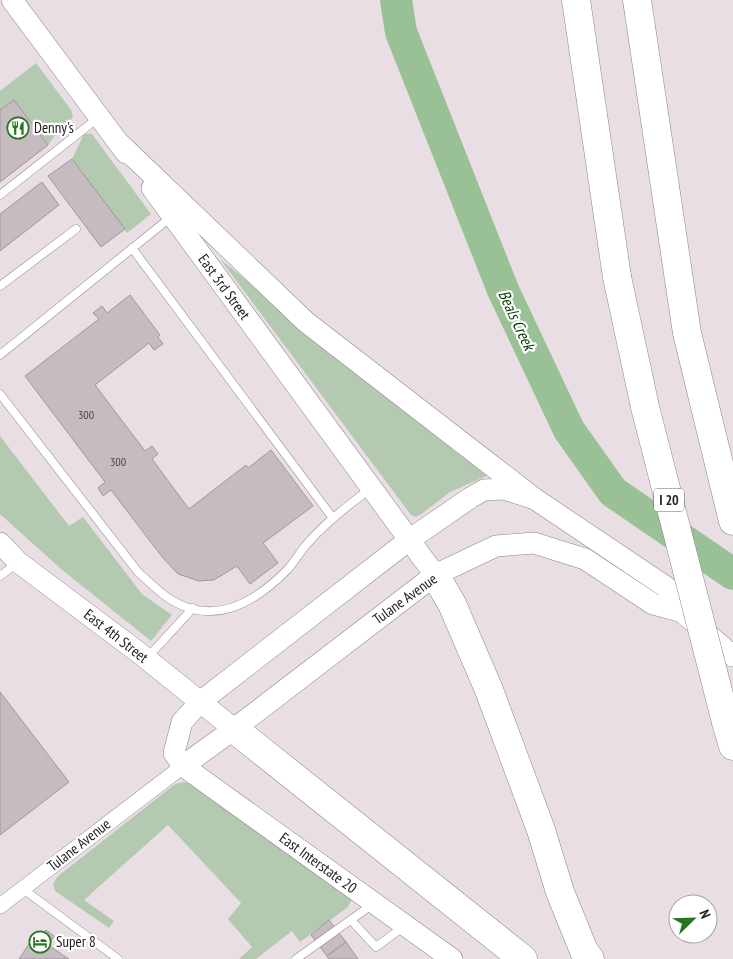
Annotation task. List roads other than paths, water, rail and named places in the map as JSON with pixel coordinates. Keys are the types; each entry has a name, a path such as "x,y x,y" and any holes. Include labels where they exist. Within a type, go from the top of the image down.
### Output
{"highway":[{"name":"I 20","path":"576,0 617,277 645,407 730,734"},
{"path":"637,0 687,333 733,521"},
{"path":"435,575 452,604 488,690 538,822 560,892 584,951 590,959"},
{"path":"234,729 523,959"}],"main road":[{"name":"East 3rd Street","path":"12,0 435,575"},
{"path":"118,142 306,322 535,499 669,590 682,612 733,656"},
{"path":"183,766 174,753 182,722 200,702 409,540 484,490 504,489 535,499"},
{"name":"East 4th Street","path":"0,543 18,562 146,659 234,729"},
{"name":"Tulane Avenue","path":"183,766 435,575 496,546 534,544 585,559 653,604 682,612"},
{"name":"East Interstate 20","path":"183,766 452,959"}],"street":[{"name":"Tulane Avenue","path":"0,906 183,766"}],"lane":[{"path":"0,195 99,116"},
{"path":"0,355 172,216"},
{"path":"0,286 76,229"},
{"path":"132,248 332,517"},
{"path":"0,394 138,572 166,596 205,612 232,609 260,594 289,568 306,545 332,517 371,488"},
{"path":"0,576 18,562"},
{"path":"146,659 193,608"},
{"path":"23,889 118,959"},
{"path":"296,959 374,903"},
{"path":"351,920 376,947 406,926"}],"waterway":[{"name":"Beals Creek","path":"396,0 401,32 503,290 569,430 613,492 733,574"}],"place":[{"name":"Denny's","path":"18,128"},
{"name":"Super 8","path":"40,942"}]}
